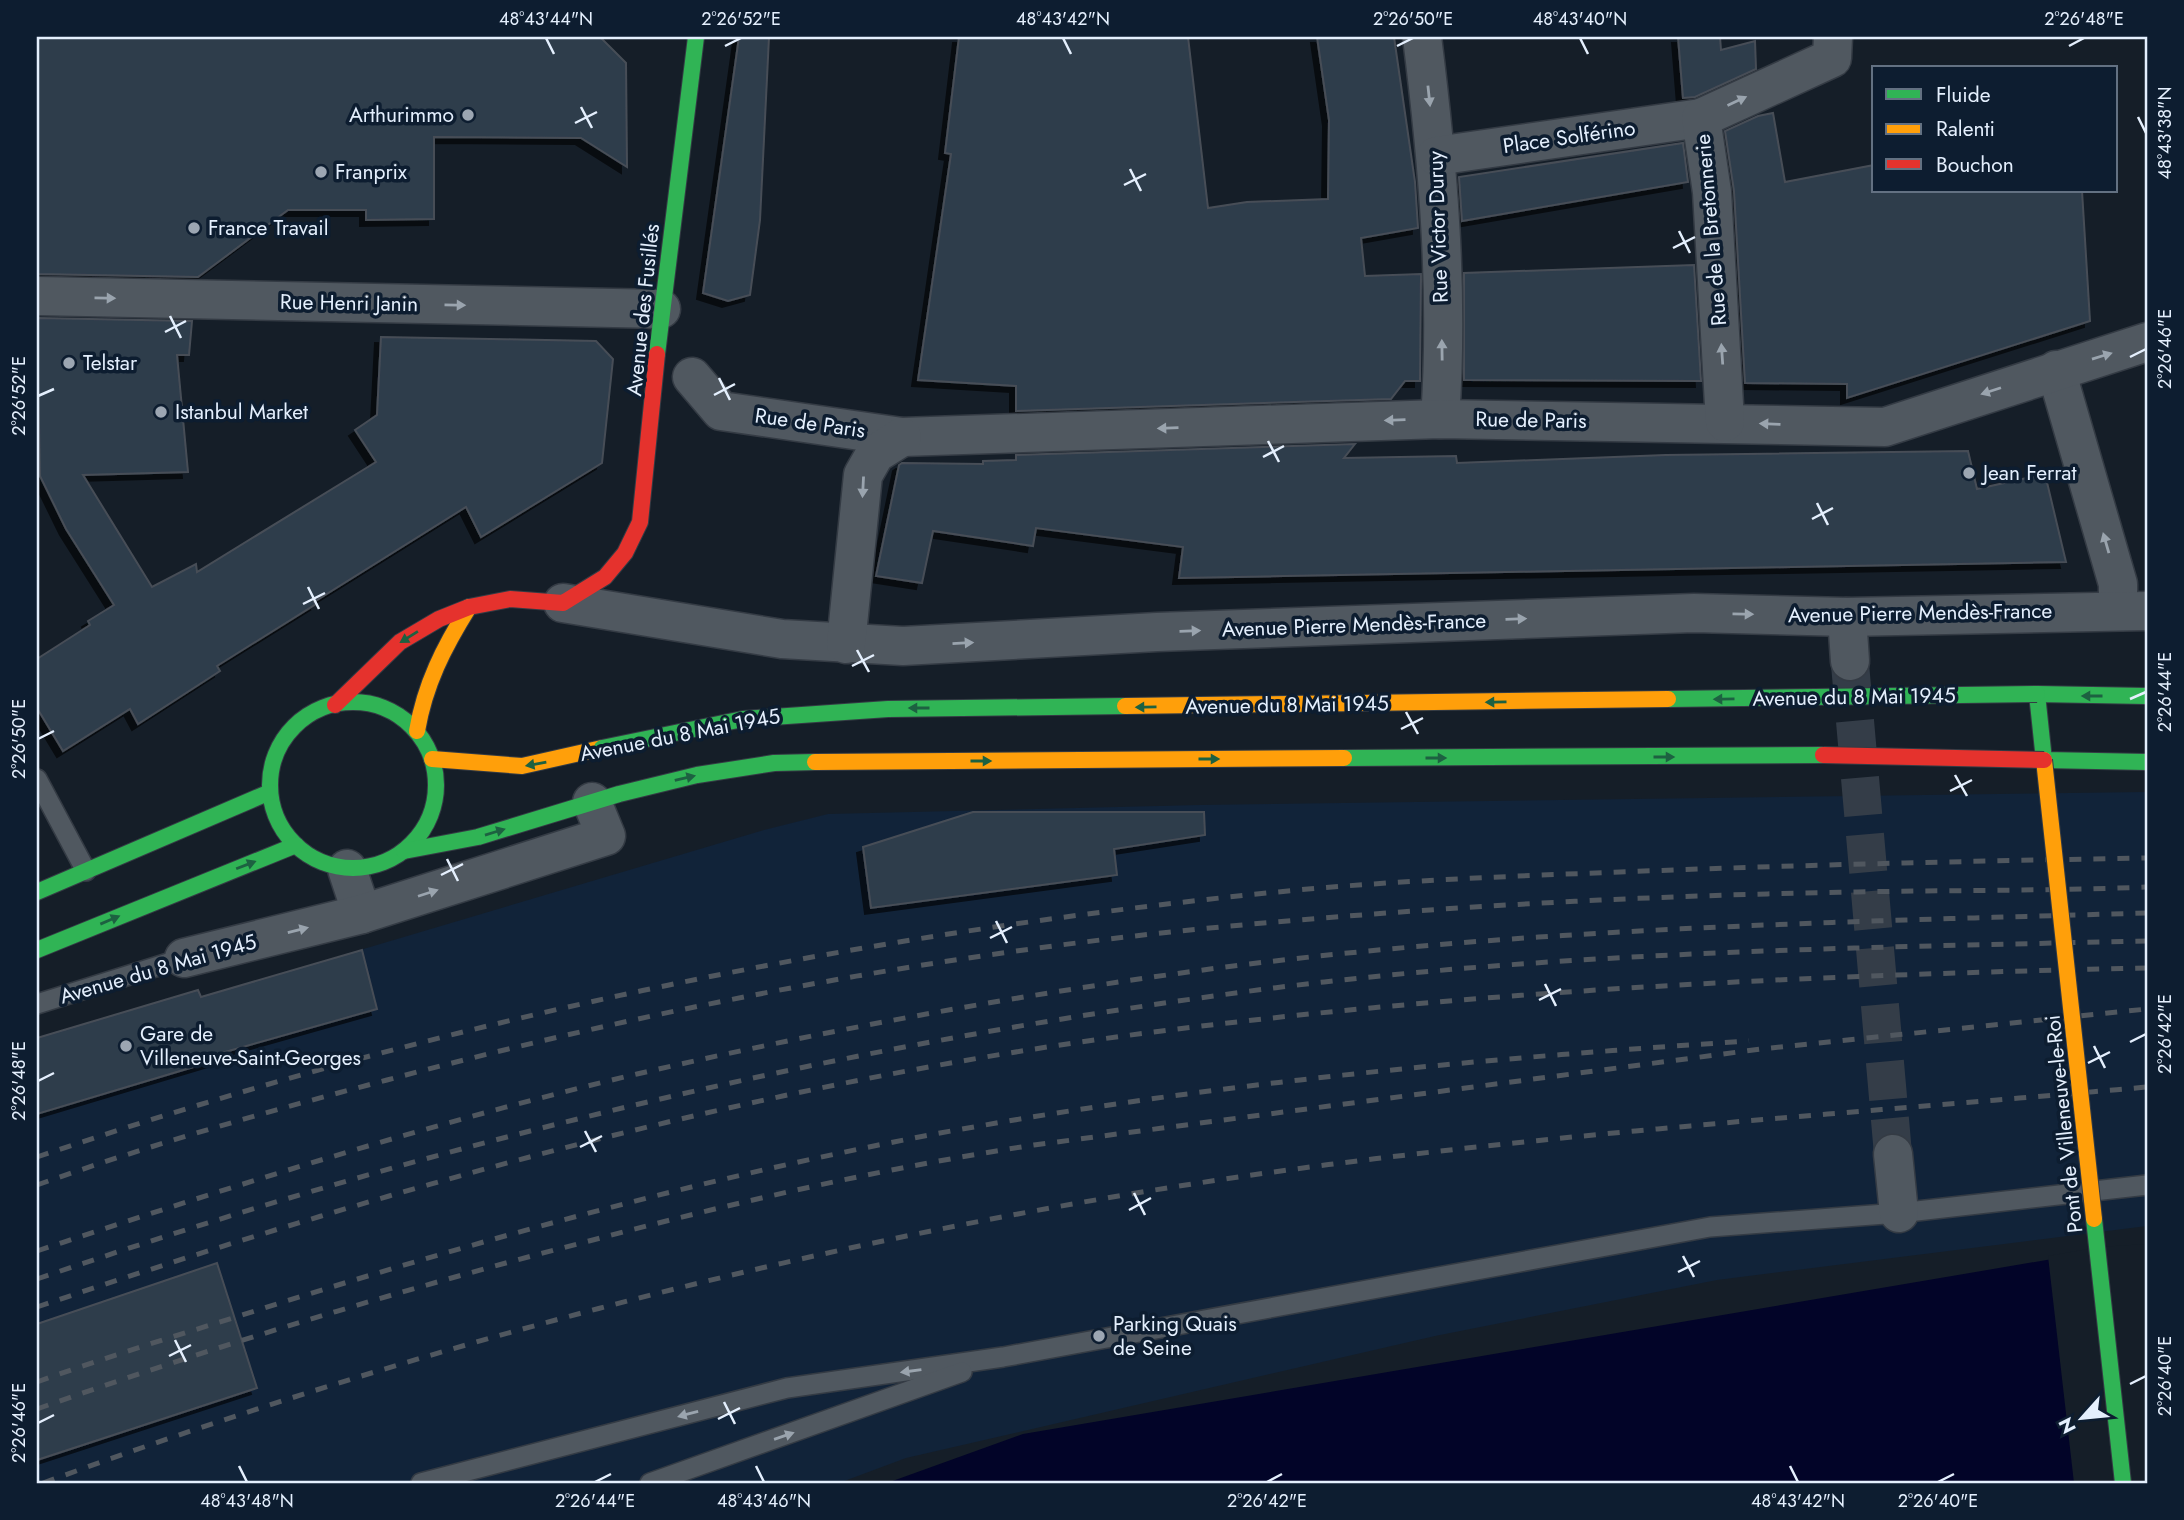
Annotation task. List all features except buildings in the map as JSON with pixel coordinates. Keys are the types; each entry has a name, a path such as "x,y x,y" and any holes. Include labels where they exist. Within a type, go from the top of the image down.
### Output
{"main road":[{"name":"Avenue des Fusillés","path":"564,603 605,578 625,552 640,522 658,375 662,309 696,37"},
{"path":"335,705 400,642 439,619 469,607 510,599 564,603"},
{"path":"417,731 423,691 437,657 469,607"},
{"name":"Avenue du 8 Mai 1945","path":"432,759 522,766 743,719 888,709 2037,694 2147,696"},
{"name":"Pont de Villeneuve-le-Roi","path":"2037,694 2123,1483"},
{"path":"357,701 380,707 406,720 417,731 432,759 436,784 432,809 422,832 404,851 368,867 347,869 328,865 296,845 274,811 271,792 272,764 284,739 303,719 335,705 357,701"},
{"name":"Avenue du 8 Mai 1945","path":"404,851 478,838 605,798 697,775 774,763 1836,755 2147,762"},
{"path":"37,892 271,792"},
{"path":"37,950 296,845"}],"street":[{"name":"Rue Victor Duruy","path":"1423,37 1436,156 1441,236 1440,419"},
{"name":"Rue de la Bretonnerie","path":"1726,422 1712,192 1701,118 1832,58 1833,37"},
{"name":"Place Solférino","path":"1436,156 1701,118"},
{"name":"Rue Henri Janin","path":"37,296 662,309"},
{"name":"Rue de Paris","path":"692,377 721,411 902,437 1440,419 1726,422 1885,427 2147,342"},
{"path":"2056,370 2118,584 2133,610"},
{"name":"Rue de Paris","path":"846,644 863,475 875,454 902,437"},
{"name":"Avenue Pierre Mendès-France","path":"564,603 706,629 846,644 903,646 1157,632 1694,613 1847,617 2133,610"},
{"path":"1847,617 1850,661"},
{"name":"Avenue du 8 Mai 1945","path":"184,958 362,914 606,836 605,798"},
{"path":"347,869 362,914"},
{"path":"1893,1154 1899,1213"}],"lane":[{"path":"37,779 58,812 86,871"},
{"name":"Avenue du 8 Mai 1945","path":"37,1004 184,958"},
{"path":"421,1483 787,1388 1003,1357 1710,1227 1899,1213 2147,1185"},
{"path":"650,1483 1003,1357"}],"shaded area":[{"path":"2147,792 2147,1226 1717,1280 1435,1336 906,1458 839,1483 37,1483 37,1038 198,990 202,997 764,830 828,814 1200,805"},
{"path":"2099,1251 2147,1483 887,1483 1023,1434"}],"pier":[{"path":"2147,1244 2147,1483 2074,1483 2048,1256 2099,1247"}],"tunnel":[{"path":"1850,664 1893,1154"}],"railway":[{"path":"37,1157 192,1107 506,1021 824,955 985,928 1308,889 1425,881 1752,867 2147,858"},
{"path":"37,1185 167,1142 299,1104 607,1026 828,981 1051,946 1276,922 1639,898 2147,887"},
{"path":"37,1251 335,1156 561,1093 779,1043 1066,990 1210,969 1444,944 1678,929 2147,913"},
{"path":"37,1279 328,1186 475,1145 770,1074 1069,1018 1221,995 1451,969 1683,954 2147,941"},
{"path":"37,1307 309,1220 585,1143 864,1079 1004,1054 1271,1018 1520,995 1771,980 2147,968"},
{"path":"37,1409 242,1340 450,1278 699,1213 922,1164 1034,1145 1761,1049 2147,1009"},
{"path":"37,1382 438,1255 597,1211 838,1153 1022,1119 1332,1076 1541,1056 1749,1041"},
{"path":"43,1483 189,1432 486,1339 787,1262 939,1229 1245,1176 1357,1161 1582,1136 2147,1087"}],"traffic: fast":[{"path":"657,354 696,37"},
{"path":"2147,696 2037,694 2044,760 2147,762"},
{"path":"1668,699 2037,694"},
{"path":"353,702 385,709 399,716 411,727 422,739 429,753 436,785 429,817 422,831 411,843 399,854 385,861 353,868 321,861 307,854 295,843 284,831 277,817 270,785 277,753 284,739 295,727 307,716 321,709 353,702"},
{"path":"602,748 743,719 888,709 1125,706"},
{"path":"1344,758 1823,755"},
{"path":"404,851 478,837 619,794 697,775 774,763 815,762"},
{"path":"37,892 270,792"},
{"path":"37,950 296,845"},
{"path":"2094,1219 2123,1483"}],"traffic: slow":[{"path":"417,731 425,697 437,666 469,607"},
{"path":"1125,706 1668,699"},
{"path":"432,759 522,766 602,748"},
{"path":"815,762 1344,758"},
{"path":"2044,760 2094,1219"}],"traffic: jam":[{"path":"335,705 400,642 439,619 469,607 510,599 563,603 605,577 625,553 640,522 657,354"},
{"path":"1823,755 2044,760"}],"place":[{"name":"Arthurimmo","path":"468,115"},
{"name":"Franprix","path":"321,172"},
{"name":"France Travail","path":"194,228"},
{"name":"Telstar","path":"69,363"},
{"name":"Istanbul Market","path":"161,412"},
{"name":"Jean Ferrat","path":"1969,473"},
{"name":"Gare de Villeneuve-Saint-Georges","path":"126,1046"},
{"name":"Parking Quais de Seine","path":"1099,1336"}]}
